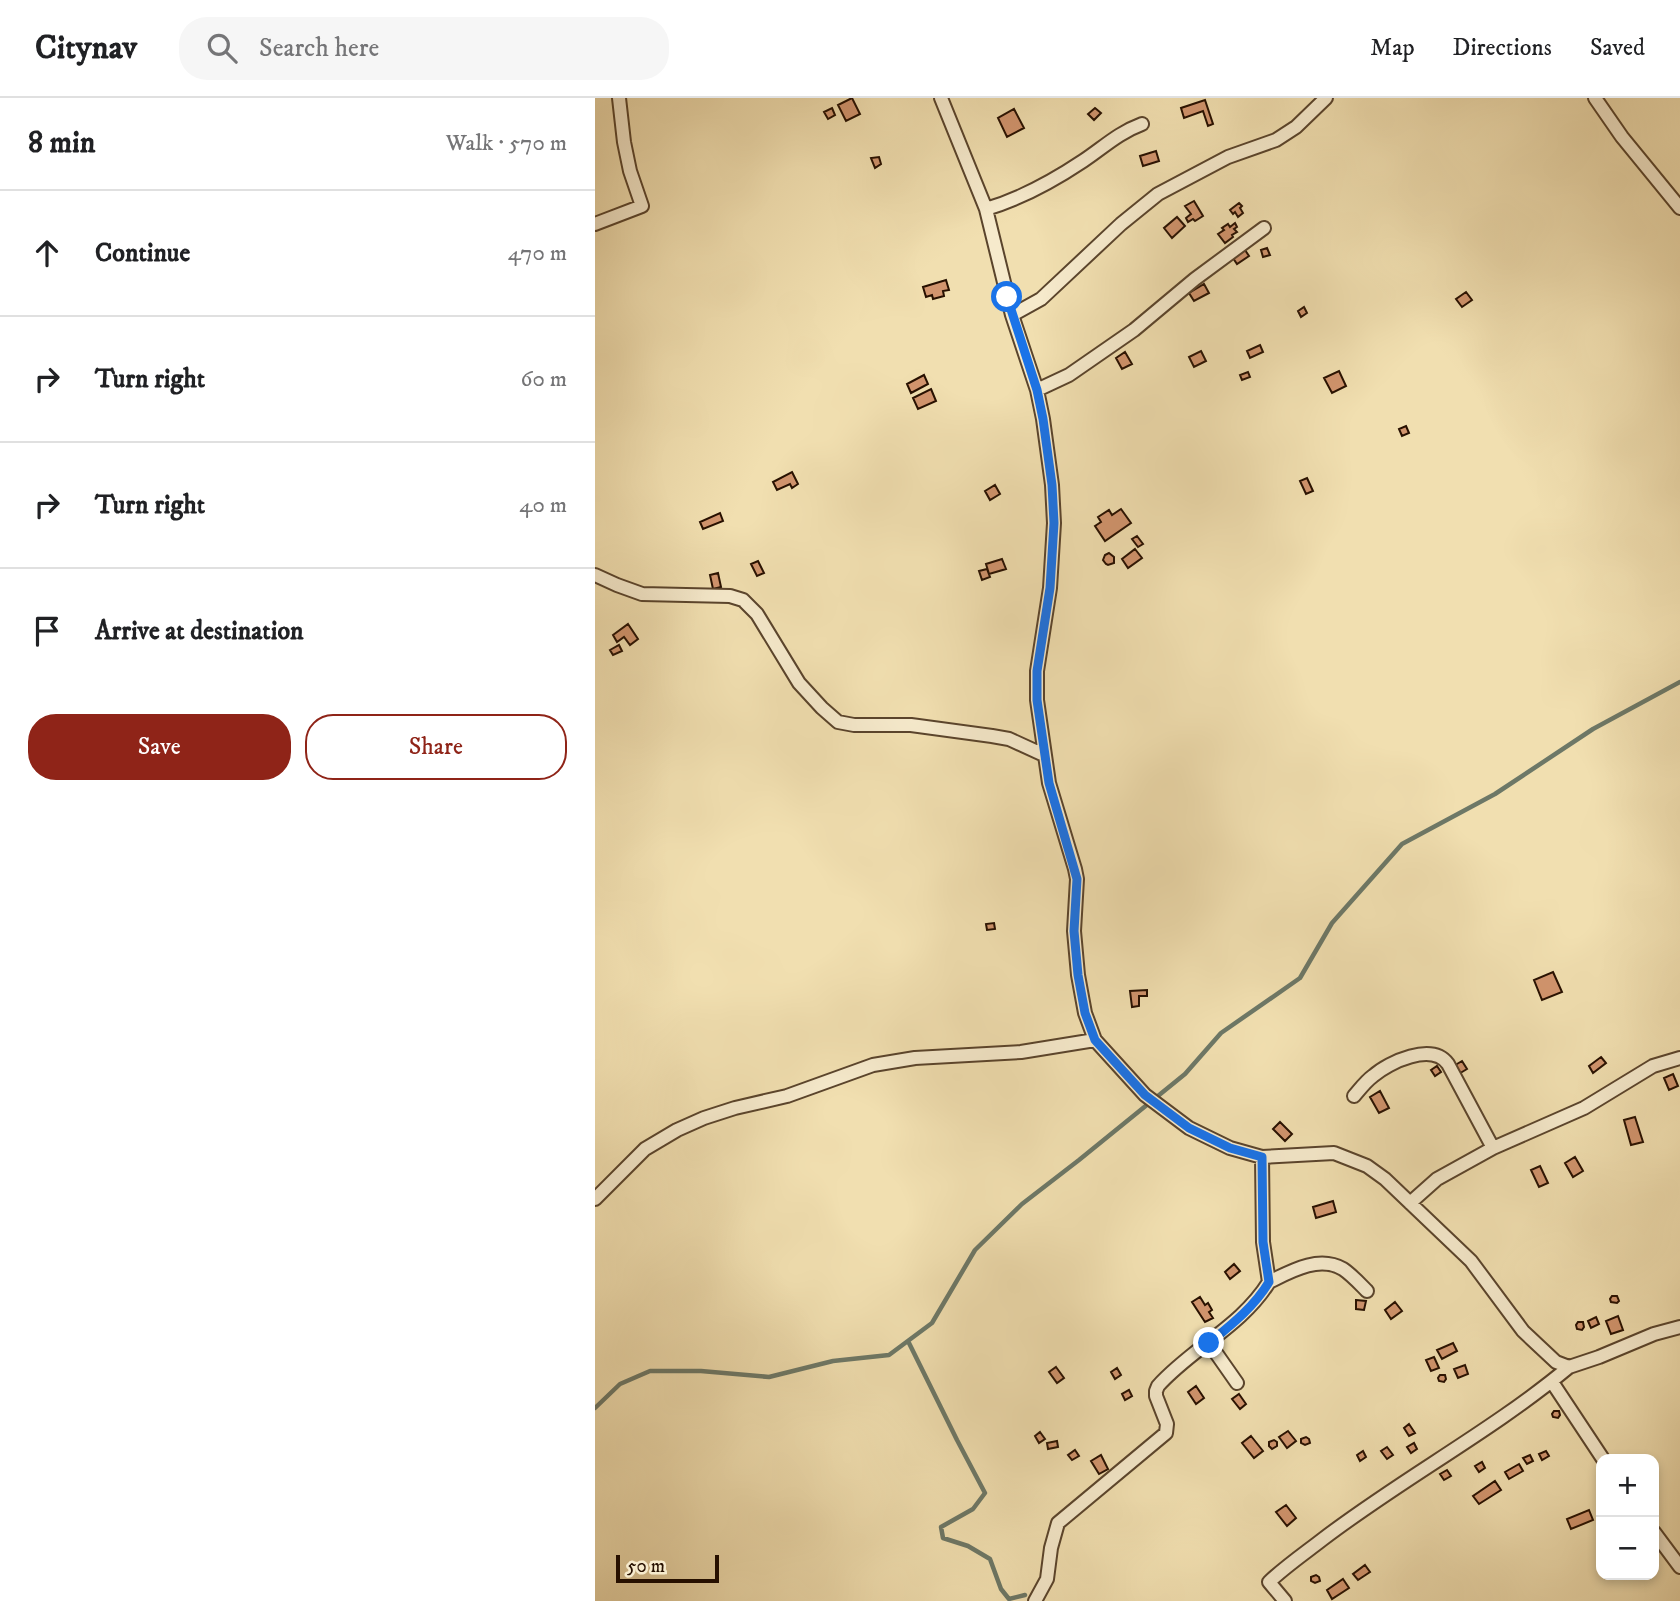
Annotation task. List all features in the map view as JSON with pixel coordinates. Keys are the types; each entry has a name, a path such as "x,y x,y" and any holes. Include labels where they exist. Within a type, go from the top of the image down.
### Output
{"street":[{"path":"595,224 642,206 626,152 619,98"},
{"path":"941,98 986,209 1012,314 1037,390 1049,458 1054,523 1050,588 1037,671 1037,700 1049,783 1077,879 1074,931 1078,975 1085,1013 1095,1040 1145,1095 1189,1128 1230,1148 1262,1157 1334,1153 1367,1166 1385,1179 1471,1261 1523,1331 1556,1362 1569,1367"},
{"path":"1012,314 1041,299 1121,224 1158,194 1228,157 1276,140 1296,127 1326,98"},
{"path":"1595,98 1622,137 1680,208"},
{"path":"986,209 1007,203 1043,184 1083,161 1124,131 1142,124"},
{"path":"1037,390 1069,375 1134,330 1195,279 1264,228"},
{"path":"595,575 642,594 730,596 743,600 757,614 799,683 838,722 854,725 911,725 992,736 1009,739 1044,755"},
{"path":"595,1199 645,1149 677,1130 735,1108 787,1096 873,1065 915,1058 1021,1052 1095,1040"},
{"path":"1354,1096 1383,1068 1404,1058 1434,1055 1445,1060 1493,1148"},
{"path":"1410,1203 1437,1179 1493,1148 1584,1108 1654,1066 1680,1058"},
{"path":"1262,1157 1263,1242 1269,1282"},
{"path":"1035,1601 1047,1579 1058,1523 1165,1433 1167,1424 1156,1396 1158,1386 1240,1317 1269,1282 1297,1269 1321,1263 1342,1269 1367,1292"},
{"path":"1285,1601 1269,1582 1346,1521 1469,1441 1569,1367 1654,1334 1680,1327"},
{"path":"1209,1343 1237,1383"},
{"path":"1552,1382 1600,1454"},
{"path":"1659,1539 1680,1566"}],"building":[{"path":"852,98 860,114 846,121 838,105"},
{"path":"1205,100 1213,124 1208,126 1203,111 1184,118 1181,108"},
{"path":"832,108 835,115 828,119 824,112"},
{"path":"1095,108 1101,113 1094,120 1088,114"},
{"path":"1014,109 1024,128 1007,137 998,118"},
{"path":"1156,151 1159,161 1143,166 1140,156"},
{"path":"879,157 881,164 875,168 871,158"},
{"path":"1194,201 1203,216 1188,222 1186,218 1191,214 1185,206"},
{"path":"1239,203 1243,213 1238,217 1230,210"},
{"path":"1177,217 1185,226 1172,238 1164,228"},
{"path":"1235,223 1237,227 1234,229 1237,232 1225,243 1218,234 1228,224 1230,227"},
{"path":"1243,247 1249,256 1237,264 1231,255"},
{"path":"1267,248 1270,255 1263,257 1261,250"},
{"path":"946,280 949,290 943,291 944,296 933,299 932,295 926,297 923,287"},
{"path":"1204,284 1209,293 1194,301 1189,293"},
{"path":"1466,292 1472,300 1462,307 1456,299"},
{"path":"1304,307 1307,313 1301,317 1298,311"},
{"path":"1260,345 1263,352 1250,358 1247,351"},
{"path":"1201,351 1206,361 1194,367 1189,357"},
{"path":"1125,352 1132,364 1122,369 1116,358"},
{"path":"1339,371 1346,386 1332,393 1324,378"},
{"path":"1248,372 1250,377 1242,380 1240,375"},
{"path":"924,375 928,384 911,393 907,384"},
{"path":"931,389 936,401 918,409 913,398"},
{"path":"1406,426 1409,433 1402,436 1399,429"},
{"path":"792,472 798,484 792,488 790,484 777,490 773,482"},
{"path":"1307,478 1313,491 1306,494 1300,481"},
{"path":"995,485 1000,494 990,500 985,491"},
{"path":"1121,509 1131,523 1105,541 1095,526 1101,522 1098,517 1109,510 1112,515"},
{"path":"720,513 723,521 703,529 700,522"},
{"path":"1137,536 1143,544 1138,547 1132,539"},
{"path":"1135,549 1142,558 1128,568 1122,559"},
{"path":"1109,553 1114,557 1114,563 1108,565 1103,560"},
{"path":"1002,559 1006,569 989,574 986,564"},
{"path":"758,561 764,573 757,576 751,564"},
{"path":"987,569 990,577 982,580 979,571"},
{"path":"718,573 721,587 713,589 710,575"},
{"path":"628,624 638,639 630,645 624,637 617,642 613,635"},
{"path":"619,645 622,651 613,655 610,650"},
{"path":"994,923 995,929 987,930 986,924"},
{"path":"1553,972 1562,992 1542,1000 1534,980"},
{"path":"1147,990 1147,996 1139,996 1139,1006 1132,1007 1130,991"},
{"path":"1601,1057 1606,1063 1593,1073 1589,1066"},
{"path":"1462,1061 1467,1069 1457,1075 1452,1067"},
{"path":"1437,1066 1441,1072 1435,1076 1431,1070"},
{"path":"1673,1074 1678,1086 1669,1090 1664,1078"},
{"path":"1380,1091 1389,1108 1379,1113 1370,1097"},
{"path":"1635,1117 1643,1142 1631,1145 1624,1120"},
{"path":"1280,1122 1292,1134 1285,1141 1273,1129"},
{"path":"1575,1157 1583,1171 1573,1177 1565,1163"},
{"path":"1540,1166 1548,1183 1539,1187 1531,1170"},
{"path":"1333,1201 1336,1212 1316,1218 1313,1207"},
{"path":"1234,1264 1240,1271 1230,1279 1225,1272"},
{"path":"1612,1296 1617,1296 1617,1303 1611,1302"},
{"path":"1200,1297 1212,1310 1209,1312 1213,1318 1205,1322 1192,1302"},
{"path":"1356,1300 1366,1301 1364,1310 1356,1309"},
{"path":"1395,1302 1402,1311 1391,1319 1385,1310"},
{"path":"1618,1316 1623,1330 1611,1334 1606,1321"},
{"path":"1596,1317 1599,1324 1591,1328 1588,1321"},
{"path":"1578,1322 1583,1322 1582,1330 1577,1329"},
{"path":"1453,1343 1457,1351 1442,1359 1437,1350"},
{"path":"1434,1357 1439,1368 1431,1371 1426,1360"},
{"path":"1465,1365 1468,1374 1458,1378 1454,1369"},
{"path":"1056,1367 1064,1378 1057,1383 1049,1372"},
{"path":"1117,1368 1121,1375 1115,1379 1111,1372"},
{"path":"1440,1375 1445,1375 1444,1382 1439,1381"},
{"path":"1196,1386 1204,1398 1196,1404 1188,1392"},
{"path":"1129,1390 1132,1396 1125,1400 1122,1394"},
{"path":"1239,1394 1246,1404 1240,1409 1232,1399"},
{"path":"1554,1411 1559,1411 1558,1418 1553,1417"},
{"path":"1409,1424 1415,1433 1409,1436 1404,1428"},
{"path":"1288,1431 1296,1441 1287,1448 1279,1437"},
{"path":"1040,1432 1045,1439 1039,1443 1035,1436"},
{"path":"1251,1436 1263,1451 1254,1458 1242,1443"},
{"path":"1306,1437 1310,1443 1305,1445 1301,1443 1301,1439"},
{"path":"1274,1440 1277,1446 1272,1449 1269,1442"},
{"path":"1057,1441 1058,1447 1048,1449 1047,1443"},
{"path":"1414,1443 1417,1449 1411,1453 1407,1447"},
{"path":"1387,1447 1393,1455 1387,1459 1381,1451"},
{"path":"1075,1450 1079,1456 1072,1460 1068,1455"},
{"path":"1363,1451 1366,1457 1360,1461 1357,1455"},
{"path":"1546,1451 1549,1456 1542,1460 1539,1454"},
{"path":"1101,1455 1108,1469 1099,1474 1091,1461"},
{"path":"1530,1455 1533,1461 1527,1464 1523,1458"},
{"path":"1482,1462 1485,1468 1479,1472 1475,1466"},
{"path":"1519,1464 1523,1471 1509,1479 1505,1472"},
{"path":"1447,1470 1451,1476 1444,1480 1440,1474"},
{"path":"1495,1481 1501,1490 1479,1504 1473,1496"},
{"path":"1286,1505 1296,1518 1287,1526 1276,1512"},
{"path":"1589,1510 1593,1520 1571,1529 1567,1519"},
{"path":"1365,1565 1370,1572 1358,1580 1353,1574"},
{"path":"1316,1575 1320,1581 1315,1583 1311,1581 1311,1577"},
{"path":"1343,1579 1349,1588 1332,1599 1327,1590"}],"waterway":[{"path":"595,1408 620,1384 650,1371 701,1371 769,1377 833,1361 889,1355 932,1323 975,1250 1022,1204 1185,1074 1221,1033 1300,978 1332,923 1402,844 1495,794 1593,729 1680,682"},
{"path":"908,1341 985,1493 973,1509 941,1527 943,1538 968,1546 990,1559 1001,1589 1009,1599 1025,1595"}],"route":[{"path":"1007,297 1037,390 1052,485 1054,523 1050,588 1037,671 1037,700 1049,783 1077,879 1074,931 1085,1013 1095,1040 1145,1095 1189,1128 1230,1148 1262,1157 1263,1242 1269,1282 1240,1317 1209,1343"}]}
